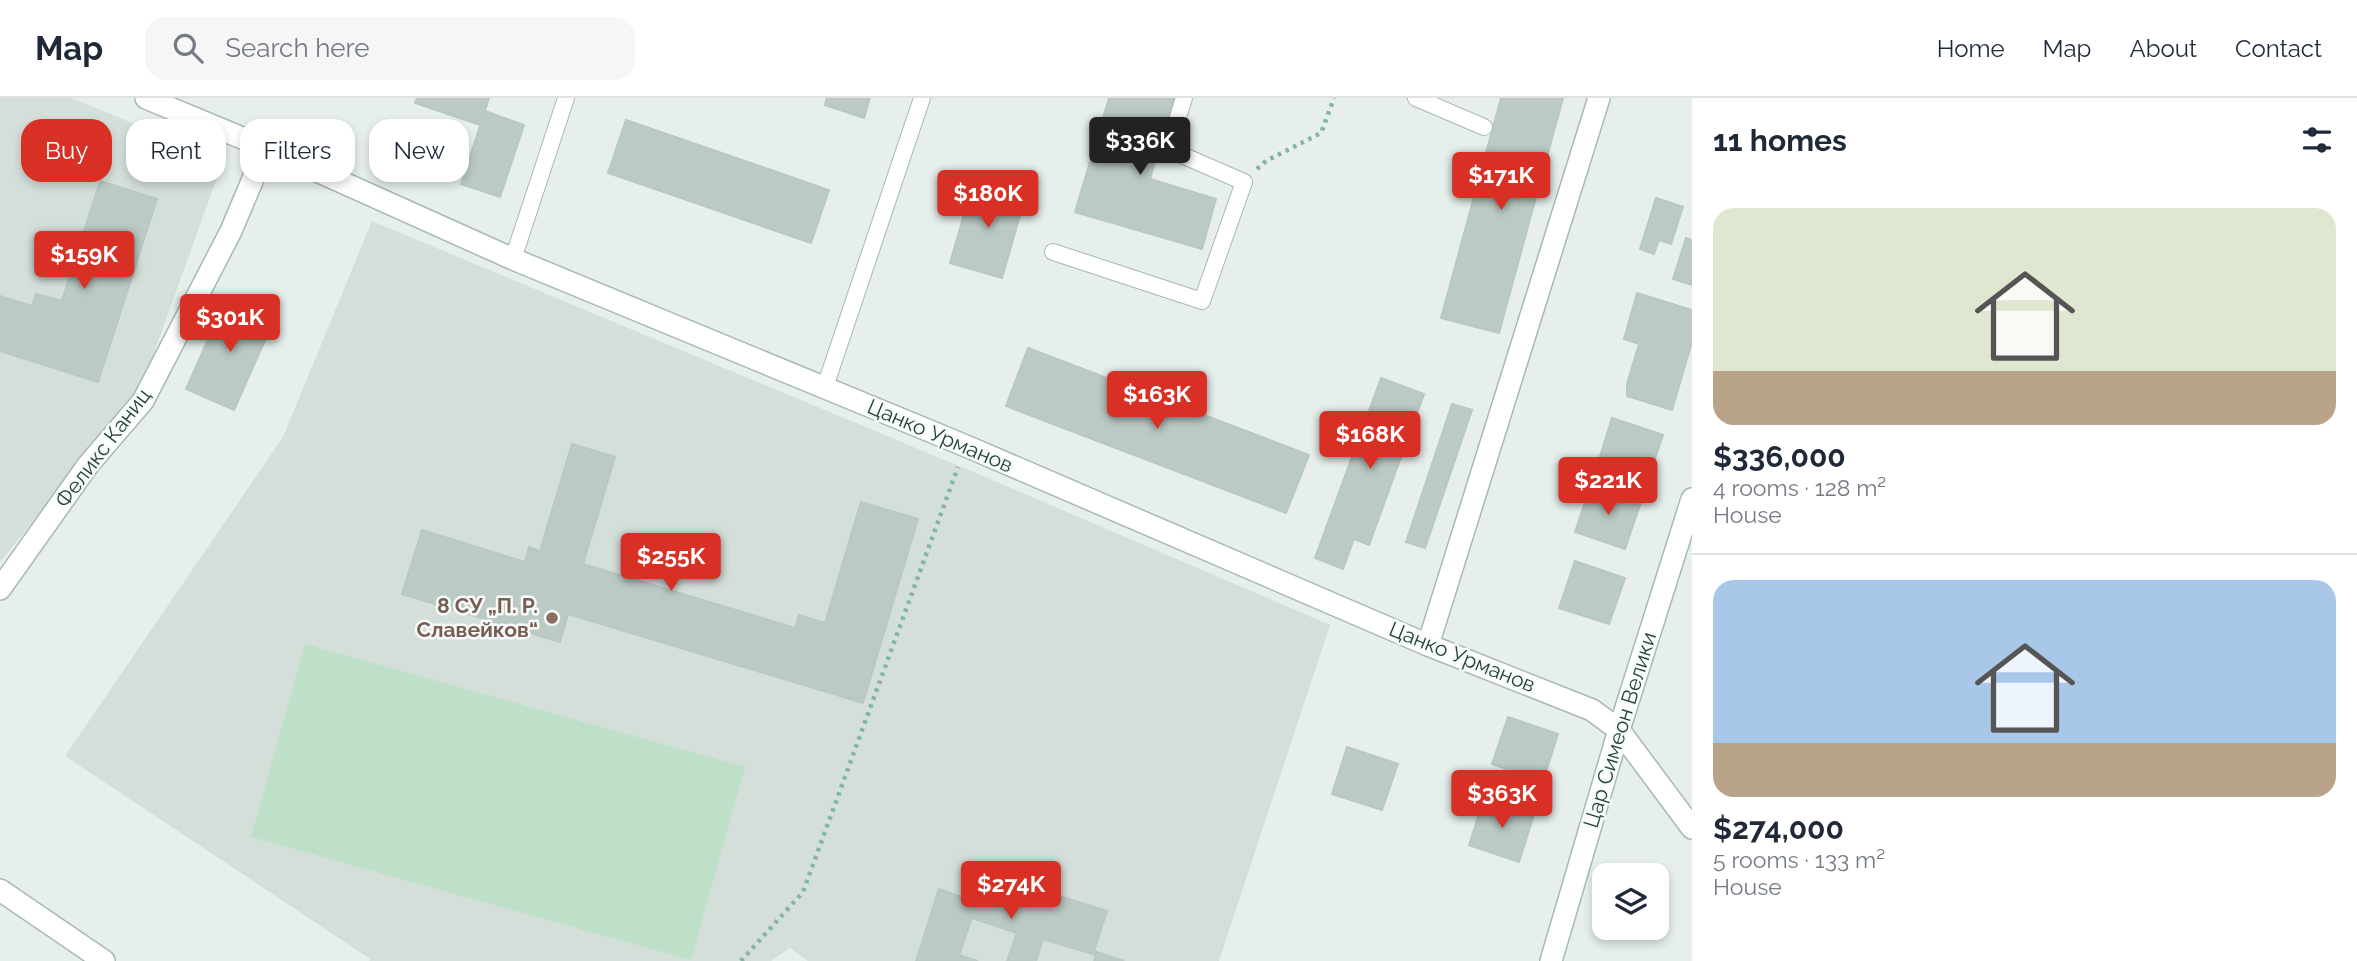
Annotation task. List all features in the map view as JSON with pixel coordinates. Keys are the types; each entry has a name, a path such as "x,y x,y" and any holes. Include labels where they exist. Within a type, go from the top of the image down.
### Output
{"street":[{"name":"Цанко Урманов","path":"146,98 240,137"},
{"path":"1428,645 1600,98"},
{"name":"Феликс Каниц","path":"0,589 88,465 143,401 231,231 252,182"},
{"name":"Цанко Урманов","path":"342,182 513,259 965,446 1428,645 1592,710 1619,730 1692,828"},
{"name":"Цар Симеон Велики","path":"1551,961 1619,730 1692,499"},
{"path":"0,890 104,961"}],"lane":[{"path":"513,259 566,98"},
{"path":"825,387 922,98"},
{"path":"1053,252 1202,301 1244,182 1168,149 1184,98"},
{"path":"1416,98 1484,127"}],"path":[{"path":"1244,182 1266,161 1321,133 1334,98"},
{"path":"741,961 803,892 965,446"}],"shaded area":[{"path":"0,98 72,98 126,121 126,182 215,182 141,389 0,562"},
{"name":"8 СУ „П. Р. Славейков“","path":"372,221 990,479 1330,625 1219,961 808,961 790,948 771,961 369,961 370,959 65,756 283,437"}],"green space":[{"path":"305,644 745,767 691,960 251,837"}],"building":[{"path":"417,98 489,98 480,125 469,119 415,103"},
{"path":"827,98 870,98 864,118 825,105"},
{"path":"1109,98 1174,98 1150,179 1216,199 1202,249 1075,212"},
{"path":"1501,98 1563,98 1499,333 1441,318"},
{"path":"485,111 524,125 500,197 461,184 469,182 469,160"},
{"path":"626,120 829,190 811,243 608,173"},
{"path":"100,182 157,199 98,382 0,351 0,296 32,306 36,294 62,301"},
{"path":"973,183 1025,198 1002,278 950,263"},
{"path":"1656,198 1683,207 1671,244 1659,240 1654,254 1640,249"},
{"path":"1686,238 1692,240 1692,285 1673,279"},
{"path":"1637,293 1692,310 1692,342 1672,410 1627,396 1627,384 1639,344 1624,339"},
{"path":"227,297 275,318 234,410 186,389"},
{"path":"1028,348 1309,455 1286,513 1006,406"},
{"path":"1381,378 1424,394 1369,545 1354,539 1343,569 1315,558"},
{"path":"1452,404 1472,410 1425,548 1406,542"},
{"path":"1612,418 1663,435 1647,482 1597,466"},
{"path":"572,444 615,457 583,564 795,628 799,615 825,623 861,502 918,519 863,703 568,614 560,642 402,594 422,530 525,562 529,547 540,551"},
{"path":"1591,485 1641,502 1625,549 1575,532"},
{"path":"1575,561 1625,578 1609,624 1559,608"},
{"path":"1508,717 1558,734 1543,781 1492,764"},
{"path":"1347,747 1398,764 1382,810 1332,794"},
{"path":"1484,798 1534,815 1519,862 1469,845"},
{"path":"979,871 1107,911 1094,951 1124,961 1094,961 1096,955 1043,939 1036,961 1007,961 1017,933 972,918 959,955 978,961 916,961 939,889 970,900"}],"place":[{"name":"8 СУ „П. Р. Славейков“","path":"552,618"}]}
